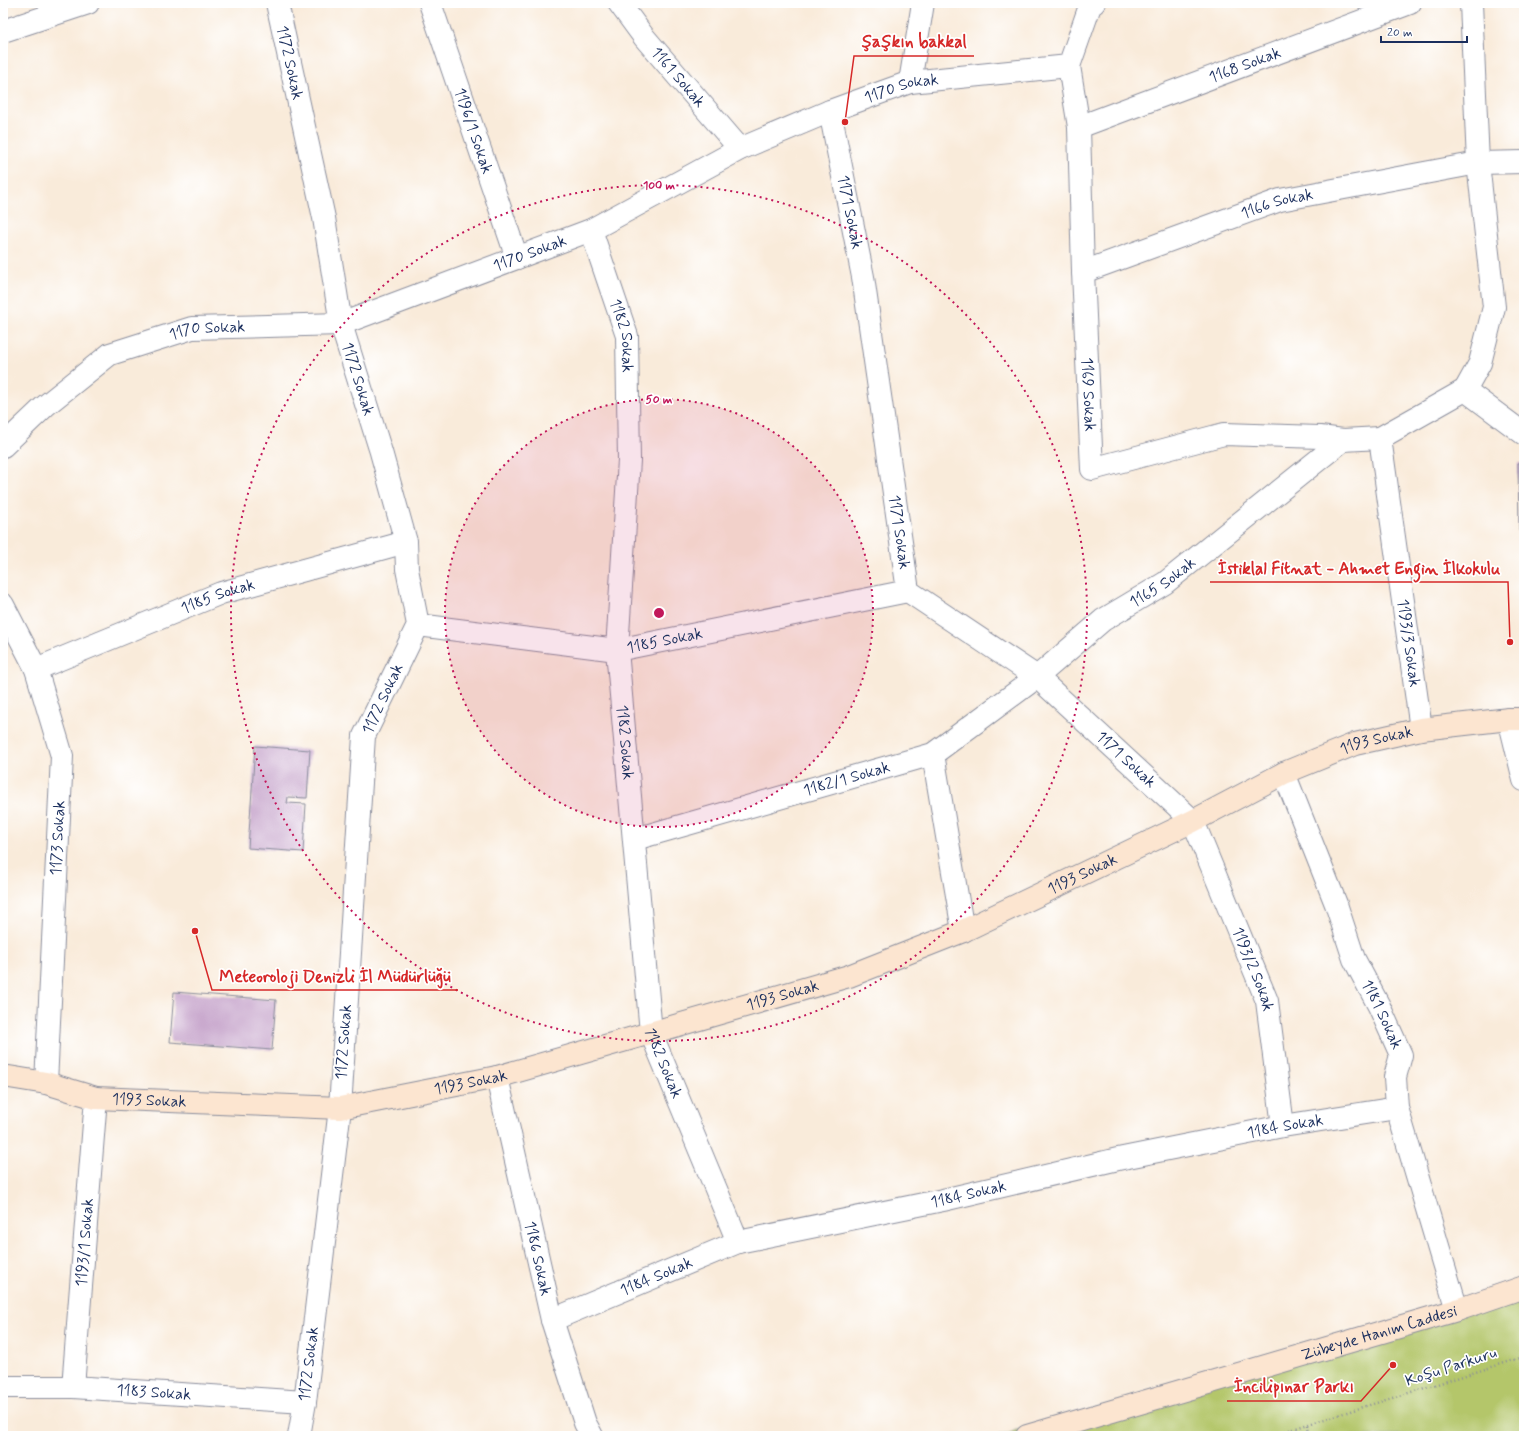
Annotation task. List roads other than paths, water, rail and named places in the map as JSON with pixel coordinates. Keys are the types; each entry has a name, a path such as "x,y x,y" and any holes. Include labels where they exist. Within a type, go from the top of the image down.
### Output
{"street":[{"path":"3,32 88,3"},
{"name":"1172 Sokak","path":"277,3 324,218 341,324 406,542 407,569 418,625 364,736 340,1108 305,1402 299,1436"},
{"name":"1196/1 Sokak","path":"430,3 517,258"},
{"name":"1161 Sokak","path":"620,3 644,37 740,149"},
{"path":"910,82 924,3"},
{"path":"1069,66 1090,6 1094,3"},
{"name":"1168 Sokak","path":"1079,127 1410,3"},
{"path":"1343,440 1380,438 1465,390 1480,363 1494,307 1478,163 1471,3"},
{"name":"1170 Sokak","path":"3,446 45,406 110,354 192,328 341,324 591,230 740,149 830,111 910,82 1069,66"},
{"name":"1169 Sokak","path":"1069,66 1079,127 1092,469 1224,434 1320,437 1343,440"},
{"name":"1171 Sokak","path":"830,111 864,277 908,591 1037,677 1193,821"},
{"name":"1166 Sokak","path":"1084,272 1280,200 1478,163 1524,162"},
{"name":"1182 Sokak","path":"591,230 627,336 629,460 617,650 635,839 651,1033 738,1242"},
{"path":"1465,390 1524,434"},
{"name":"1193/3 Sokak","path":"1380,438 1421,729"},
{"name":"1165 Sokak","path":"1037,677 1103,620 1165,583 1343,440"},
{"name":"1185 Sokak","path":"36,670 221,593 406,542"},
{"name":"1185 Sokak","path":"418,625 617,650 908,591"},
{"name":"1173 Sokak","path":"3,605 36,670 62,756 46,1083"},
{"name":"1182/1 Sokak","path":"635,839 933,754 1037,677"},
{"path":"1517,719 1524,780"},
{"name":"1193 Sokak","path":"3,1076 46,1083 96,1098 340,1108 497,1077 849,976 963,931 1193,821 1284,773 1355,744 1421,729 1517,719"},
{"path":"933,754 963,931"},
{"name":"1181 Sokak","path":"1284,773 1336,904 1354,959 1379,1006 1401,1055 1395,1077 1397,1108 1457,1310"},
{"name":"1193/2 Sokak","path":"1193,821 1267,1001 1283,1126"},
{"name":"1186 Sokak","path":"497,1077 552,1320 585,1423 592,1436"},
{"name":"1193/1 Sokak","path":"73,1387 96,1098"},
{"name":"1184 Sokak","path":"552,1320 738,1242 943,1200 1118,1159 1283,1126 1397,1108"},
{"name":"Zübeyde Hanım Caddesi","path":"1027,1436 1457,1310 1524,1287"},
{"name":"1183 Sokak","path":"3,1387 73,1387 305,1402"}],"place":[{"name":"şaşkın bakkal","path":"845,122"},
{"name":"İstiklal Fitnat - Ahmet Engin İlkokulu","path":"1510,642"},
{"name":"Meteoroloji Denizli İl Müdürlüğü","path":"195,931"},
{"name":"İncilipınar Parkı","path":"1393,1365"}]}
